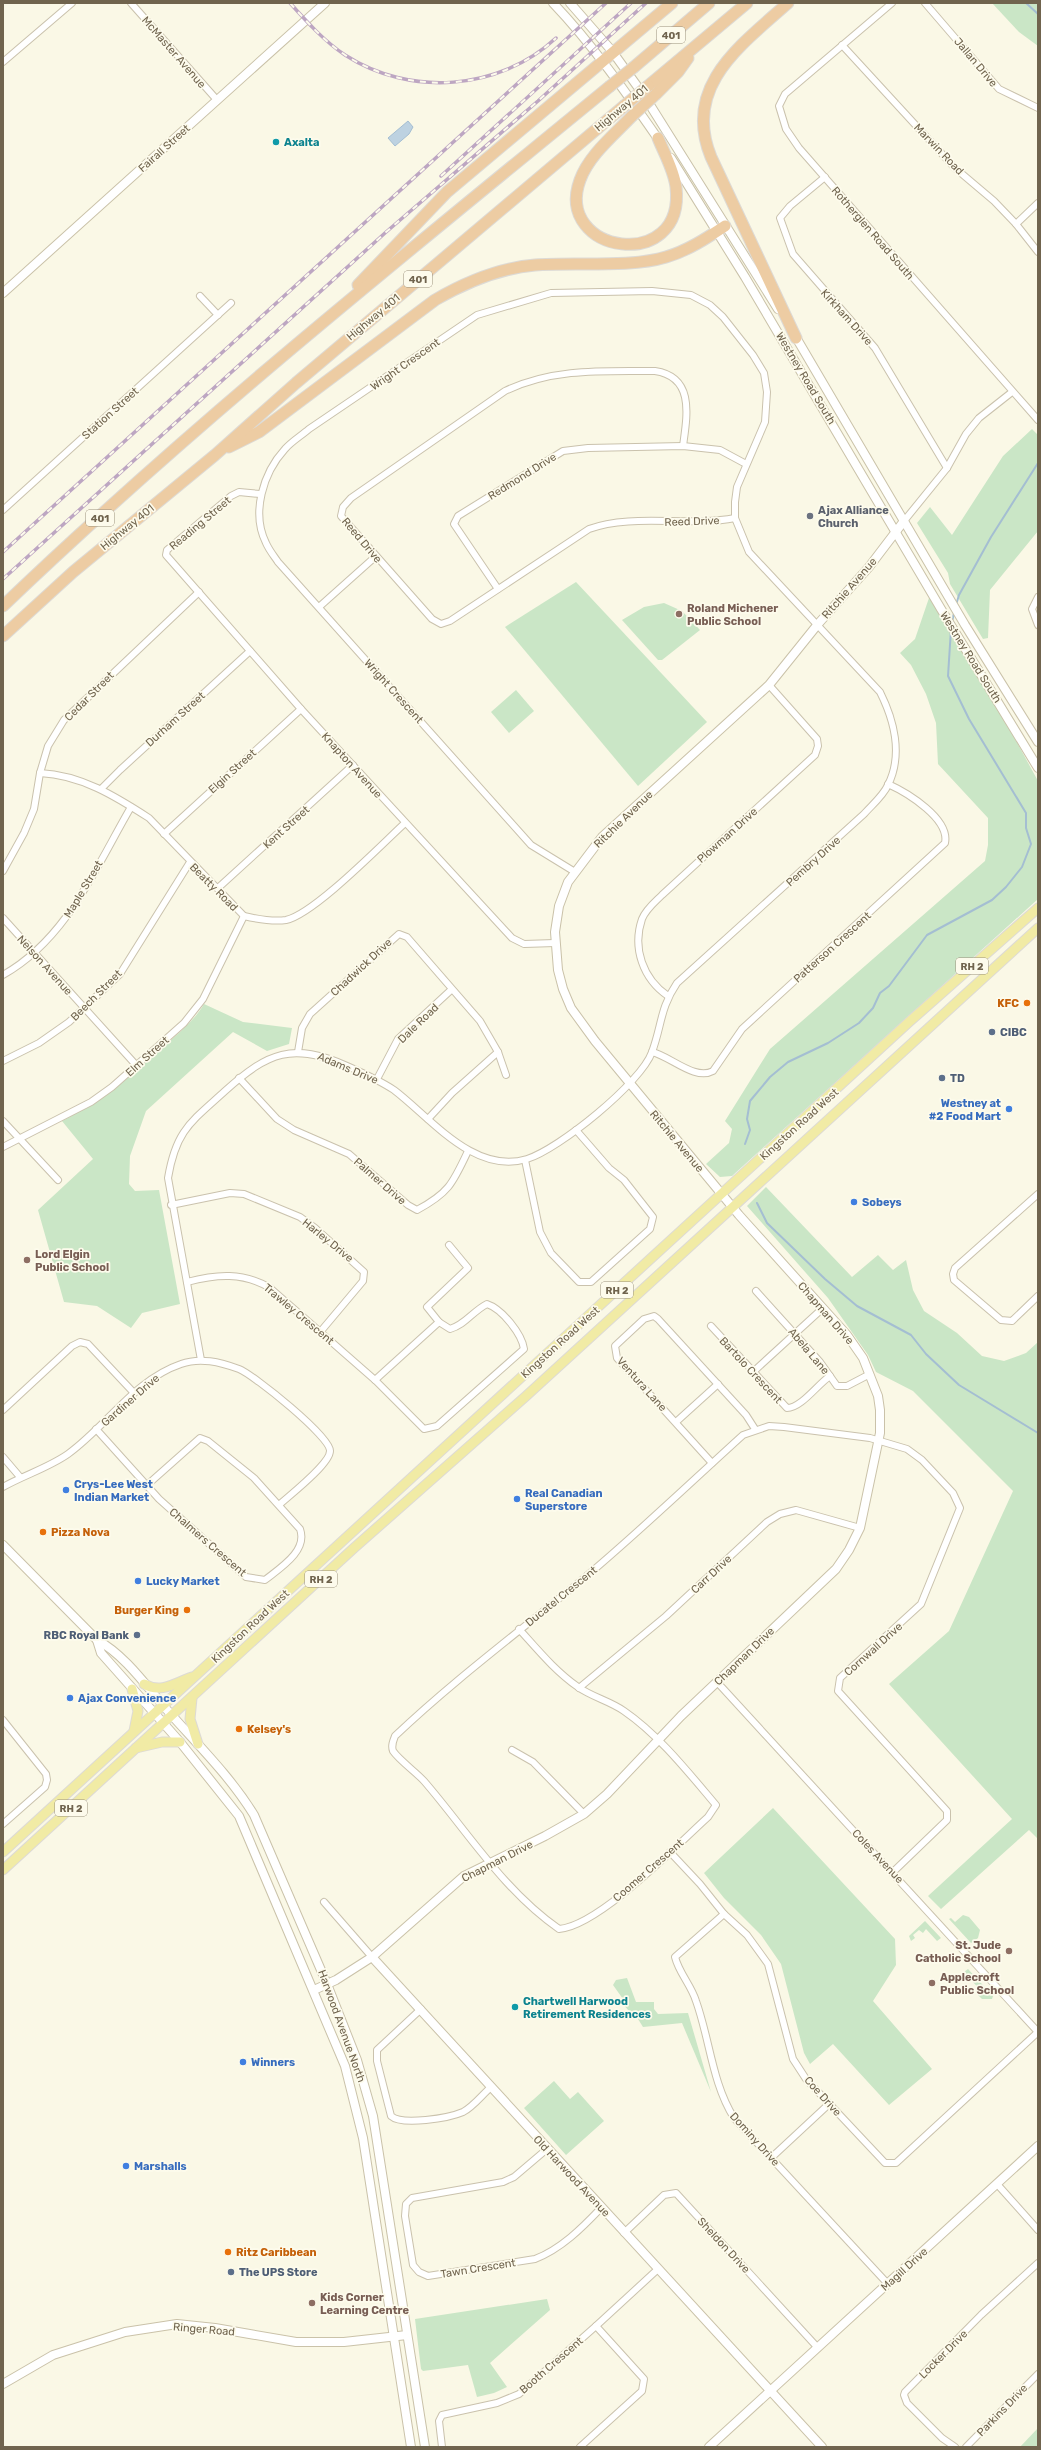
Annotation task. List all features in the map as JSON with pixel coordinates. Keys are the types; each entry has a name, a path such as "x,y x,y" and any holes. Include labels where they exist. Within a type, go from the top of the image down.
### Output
{"highway":[{"path":"306,335 354,290 447,192 602,59 672,3"},
{"name":"Highway 401","path":"3,606 197,430 306,335 634,67 709,3"},
{"name":"Highway 401","path":"3,636 73,572 215,455 296,382 747,3"},
{"path":"788,3 728,57 714,78 706,98 703,124 706,146 796,338"},
{"path":"658,138 676,185 677,198 671,220 664,230 641,244 626,246 601,238 583,222 580,215 578,203 580,180 588,164 632,116 678,72 697,46"},
{"path":"215,455 259,432 416,314 458,287 496,272 534,265 652,261 685,250 720,229"}],"main road":[{"name":"Kingston Road West","path":"154,1714 722,1194 1038,908"},
{"name":"Kingston Road West","path":"164,1723 354,1548 525,1397 1038,928"},
{"path":"144,1684 151,1688 163,1688 197,1675"},
{"path":"132,1689 138,1710 134,1733"},
{"path":"192,1698 190,1720 198,1744"},
{"name":"RH 2","path":"3,1852 154,1714"},
{"name":"RH 2","path":"3,1870 164,1723"},
{"path":"136,1748 162,1742 180,1742"}],"street":[{"path":"3,62 72,3"},
{"name":"McMaster Avenue","path":"131,3 217,100"},
{"name":"Fairall Street","path":"3,294 325,3"},
{"name":"Westney Road South","path":"553,3 602,59 796,338 965,625 1038,742"},
{"name":"Westney Road South","path":"570,3 612,52 655,112 745,277 897,532 941,609 1038,768"},
{"name":"Rotherglen Road South","path":"892,3 785,94 779,106 786,129 799,148 1038,420"},
{"name":"Jallan Drive","path":"925,3 999,89 1038,108"},
{"name":"Marwin Road","path":"842,45 955,168 994,201 1016,224 1038,252"},
{"name":"Kirkham Drive","path":"825,177 790,206 780,218 792,254 875,348 947,468"},
{"path":"1016,224 1038,203"},
{"name":"Wright Crescent","path":"575,872 531,845 278,562 266,543 261,528 260,494 271,468 281,453 309,429 477,314 551,293 691,294 710,305 736,333 764,373 767,392 765,422 737,487 735,518 749,552 818,624"},
{"path":"200,296 218,315"},
{"name":"Station Street","path":"3,510 231,303"},
{"name":"Reed Drive","path":"683,446 686,397 684,390 668,373 655,371 572,372 521,383 505,391 351,498 343,507 341,516 375,557 432,619 441,624 450,620 589,529 606,523 715,522 735,518"},
{"path":"904,521 947,468 966,434 979,418 1012,392"},
{"name":"Redmond Drive","path":"498,589 454,524 458,516 563,451 588,448 683,446 720,450 746,464"},
{"name":"Reading Street","path":"166,555 167,550 231,496 239,492 260,494"},
{"name":"Ritchie Avenue","path":"732,1207 629,1084 571,1008 558,970 555,944 559,906 575,872 602,837 769,685 818,624 869,568 904,521"},
{"name":"Knapton Avenue","path":"166,555 300,709 354,765 405,823 512,938 524,944 555,944"},
{"path":"319,607 375,557"},
{"name":"Cedar Street","path":"3,871 24,833 34,809 40,773 48,746 64,720 199,592"},
{"path":"1038,597 1032,609 1038,625"},
{"name":"Pembry Drive","path":"629,1084 640,1074 652,1052 661,1013 668,996 677,983 864,814 888,784 896,744 890,712 880,692 818,624"},
{"name":"Durham Street","path":"102,788 116,773 250,651"},
{"name":"Plowman Drive","path":"668,996 652,981 644,968 637,944 643,918 662,895 815,755 818,746 817,739 769,685"},
{"name":"Elgin Street","path":"164,834 300,709"},
{"name":"Kent Street","path":"218,888 354,765"},
{"name":"Beatty Road","path":"40,773 102,788 149,818 244,916 286,920 309,910 405,823"},
{"name":"Patterson Crescent","path":"652,1052 662,1054 696,1073 707,1075 713,1071 742,1028 945,844 947,836 943,828 920,802 888,784"},
{"name":"Maple Street","path":"3,975 34,952 68,917 131,807"},
{"name":"Beech Street","path":"3,1061 39,1043 84,1009 120,974 190,862"},
{"name":"Elm Street","path":"3,1147 91,1102 112,1087 197,1009 244,916"},
{"name":"Nelson Avenue","path":"3,918 136,1065"},
{"name":"Chadwick Drive","path":"298,1052 302,1028 310,1014 399,934 407,937 451,990 480,1021 498,1052 506,1075"},
{"name":"Dale Road","path":"377,1080 398,1039 451,990"},
{"name":"Adams Drive","path":"201,1360 171,1205 168,1178 172,1152 187,1125 253,1067 273,1057 298,1052 323,1055 377,1080 428,1119 454,1143 468,1151 498,1160 525,1160 542,1154 576,1130 629,1084"},
{"path":"428,1119 452,1093 498,1052"},
{"name":"Palmer Drive","path":"239,1078 277,1119 294,1130 349,1154 408,1205 417,1210 435,1200 450,1187 468,1151"},
{"path":"3,1121 58,1180"},
{"path":"525,1160 540,1232 551,1253 579,1282 591,1282 650,1229 653,1217 624,1180 609,1168 576,1130"},
{"name":"Harley Drive","path":"171,1205 230,1193 244,1194 300,1217 315,1228 364,1272 364,1281 321,1331"},
{"path":"1038,1194 955,1268 953,1274 954,1280 1000,1320 1012,1321 1038,1296"},
{"name":"Chapman Drive","path":"314,1990 327,1984 372,1957 448,1888 464,1876 584,1814 607,1794 658,1740 717,1682 836,1569 849,1550 860,1528 878,1441 880,1410 875,1385 864,1358 852,1341 732,1207"},
{"path":"375,1380 439,1322 427,1307 468,1268 449,1246"},
{"name":"Trawley Crescent","path":"187,1282 223,1275 240,1275 257,1280 270,1288 321,1331 375,1380 424,1429 437,1426 524,1349 523,1338 494,1307 487,1304 479,1308 459,1327 450,1329 439,1322"},
{"name":"Abela Lane","path":"756,1291 795,1333 834,1383 842,1388 870,1374"},
{"path":"753,1372 823,1308"},
{"name":"Ventura Lane","path":"712,1463 615,1354 615,1346 644,1319 654,1316 658,1319 746,1415 755,1429"},
{"name":"Bartolo Crescent","path":"711,1326 787,1408 797,1406 810,1392 830,1376"},
{"path":"3,1410 72,1346 80,1342 88,1344 134,1393"},
{"name":"Gardiner Drive","path":"3,1487 20,1477 68,1454 96,1430 134,1393 159,1374 180,1364 201,1360 240,1369 253,1376 316,1430 330,1447 330,1453 324,1463 279,1505"},
{"path":"676,1422 718,1384"},
{"name":"Ducatel Crescent","path":"490,1863 424,1781 393,1751 392,1742 399,1733 464,1674 584,1578 743,1434 755,1429 784,1427 878,1441"},
{"name":"Chalmers Crescent","path":"96,1430 146,1486 246,1577 258,1581 265,1580 288,1562 301,1544 303,1537 300,1529 254,1478 208,1441 200,1438 146,1486"},
{"name":"Cornwall Drive","path":"878,1441 907,1449 922,1460 953,1493 960,1508 922,1604 840,1678 838,1684 838,1691 947,1811 947,1820 893,1872"},
{"path":"3,1457 20,1477"},
{"name":"Carr Drive","path":"579,1688 666,1616 767,1522 780,1514 796,1510 860,1528"},
{"path":"3,1545 97,1640 101,1653 154,1714 164,1723"},
{"path":"519,1629 554,1668 579,1688 623,1710 658,1740"},
{"name":"Harwood Avenue North","path":"97,1640 109,1647 144,1684 239,1791 254,1815 327,1984 357,2060 373,2116 425,2447"},
{"name":"Coles Avenue","path":"717,1682 893,1872 1038,2032"},
{"path":"3,1720 46,1774 47,1780 45,1787 3,1824"},
{"name":"Harwood Avenue North","path":"164,1723 239,1816 345,2066 363,2138 392,2337 410,2447"},
{"name":"Coomer Crescent","path":"490,1863 525,1902 559,1929 570,1928 615,1900 708,1817 716,1805 658,1740"},
{"path":"512,1750 533,1762 584,1814"},
{"name":"Coe Drive","path":"670,1852 700,1884 724,1914 748,1936 768,1964 792,2059 806,2080 884,2163 896,2163 1038,2032"},
{"name":"Old Harwood Avenue","path":"324,1902 372,1957 547,2149 822,2447"},
{"name":"Dominy Drive","path":"724,1914 675,1956 677,1964 696,1998 725,2103 734,2118 888,2283"},
{"path":"420,2009 377,2050 376,2061 390,2116 396,2120 405,2121 452,2115 464,2111 491,2087"},
{"path":"772,2157 829,2104"},
{"name":"Magill Drive","path":"709,2447 1038,2146"},
{"name":"Tawn Crescent","path":"547,2149 514,2177 503,2182 412,2198 406,2204 405,2216 413,2265 419,2272 428,2276 535,2260 549,2254 601,2208"},
{"path":"997,2184 1038,2230"},
{"name":"Sheldon Drive","path":"624,2233 664,2195 676,2193 818,2348"},
{"name":"Locker Drive","path":"955,2447 942,2438 907,2403 904,2395 905,2392 981,2315 1038,2263"},
{"name":"Booth Crescent","path":"442,2447 439,2421 442,2415 496,2404 519,2394 658,2269"},
{"name":"Ringer Road","path":"3,2384 53,2355 125,2332 177,2324 215,2328 296,2342 344,2342 407,2335"},
{"path":"580,2447 642,2391 644,2379 596,2326"},
{"name":"Parkins Drive","path":"966,2447 1038,2374"}],"green space":[{"path":"992,3 1038,3 1038,46 1019,32"},
{"path":"1032,429 1038,435 1038,531 990,590 988,638 983,639 950,584 948,573 917,523 930,507 952,535 1003,456"},
{"path":"576,582 707,722 638,786 505,627"},
{"path":"930,595 990,693 1038,781 1038,899 732,1176 720,1177 706,1164 729,1143 732,1129 725,1121 770,1049 985,861 988,845 988,818 938,764 936,723 926,694 911,665 900,653 915,639"},
{"path":"664,603 682,611 700,630 662,660 658,660 622,620 644,607"},
{"path":"516,690 534,711 509,733 491,712"},
{"path":"204,1004 243,1022 292,1028 289,1044 267,1051 233,1032 146,1111 130,1156 129,1184 135,1191 159,1190 180,1304 142,1313 131,1328 97,1306 64,1302 38,1210 93,1159 62,1121 104,1096 128,1078 186,1026 196,1016"},
{"path":"766,1187 852,1277 878,1255 893,1270 906,1260 913,1290 924,1311 957,1333 982,1356 1004,1361 1026,1353 1038,1342 1038,1839 1029,1830 941,1909 928,1896 1012,1819 889,1684 949,1631 1013,1491 913,1391 876,1372 868,1355 828,1298 747,1206"},
{"path":"773,1808 895,1939 896,1965 873,2001 932,2069 889,2105 833,2044 810,2064 804,2053 781,1964 761,1935 724,1898 704,1873"},
{"path":"963,1915 969,1917 980,1930 978,1938 971,1943 949,1919 951,1918 955,1922"},
{"path":"925,1921 941,1938 937,1941 926,1929 923,1933 919,1930 913,1935 915,1938 911,1941 909,1936"},
{"path":"968,1969 993,1996 992,1999 982,1999 978,1995 982,1992 964,1972"},
{"path":"627,1978 636,2002 654,2002 654,2009 658,2014 688,2013 711,2092 682,2023 643,2027 638,2019 629,2015 629,2011 622,2003 623,1999 613,1985 616,1980"},
{"path":"554,2081 570,2099 578,2092 604,2121 566,2155 524,2108"},
{"path":"547,2299 550,2310 490,2363 507,2387 494,2393 477,2397 468,2365 423,2371 421,2369 415,2319"},
{"path":"1038,2428 1038,2447 1020,2447"}],"water":[{"path":"408,121 413,127 409,134 395,146 388,138"}],"waterway":[{"path":"1026,3 1038,14"},
{"path":"956,605 959,595 991,537 1038,463"},
{"path":"952,622 954,613"},
{"path":"745,1144 750,1130 747,1119 750,1101 770,1077 788,1062 828,1043 859,1023 873,1008 880,993 889,986 927,935 992,900 1006,887 1022,867 1031,844 1026,828 1026,813 969,719 948,676 951,629"},
{"path":"757,1203 767,1223 825,1279 857,1306 911,1335 926,1354 959,1385 1038,1433"}],"railway":[{"path":"290,3 309,24 337,50 345,55 370,69 397,78 425,82 454,82 481,78 508,69 533,56 556,38"},
{"path":"3,552 606,3"},
{"path":"441,176 631,3"},
{"path":"3,579 385,233 538,101 646,3"}],"place":[{"name":"Axalta","path":"276,142"},
{"name":"Ajax Alliance Church","path":"810,516"},
{"name":"Roland Michener Public School","path":"679,614"},
{"name":"KFC","path":"1027,1003"},
{"name":"CIBC","path":"992,1032"},
{"name":"TD","path":"942,1078"},
{"name":"Westney at #2 Food Mart","path":"1009,1109"},
{"name":"Sobeys","path":"854,1202"},
{"name":"Lord Elgin Public School","path":"27,1260"},
{"name":"Crys-Lee West Indian Market","path":"66,1490"},
{"name":"Real Canadian Superstore","path":"517,1499"},
{"name":"Pizza Nova","path":"43,1532"},
{"name":"Lucky Market","path":"138,1581"},
{"name":"Burger King","path":"187,1610"},
{"name":"RBC Royal Bank","path":"137,1635"},
{"name":"Ajax Convenience","path":"70,1698"},
{"name":"Kelsey's","path":"239,1729"},
{"name":"St. Jude Catholic School","path":"1009,1951"},
{"name":"Applecroft Public School","path":"932,1983"},
{"name":"Chartwell Harwood Retirement Residences","path":"515,2007"},
{"name":"Winners","path":"243,2062"},
{"name":"Marshalls","path":"126,2166"},
{"name":"Ritz Caribbean","path":"228,2252"},
{"name":"The UPS Store","path":"231,2272"},
{"name":"Kids Corner Learning Centre","path":"312,2303"}]}
